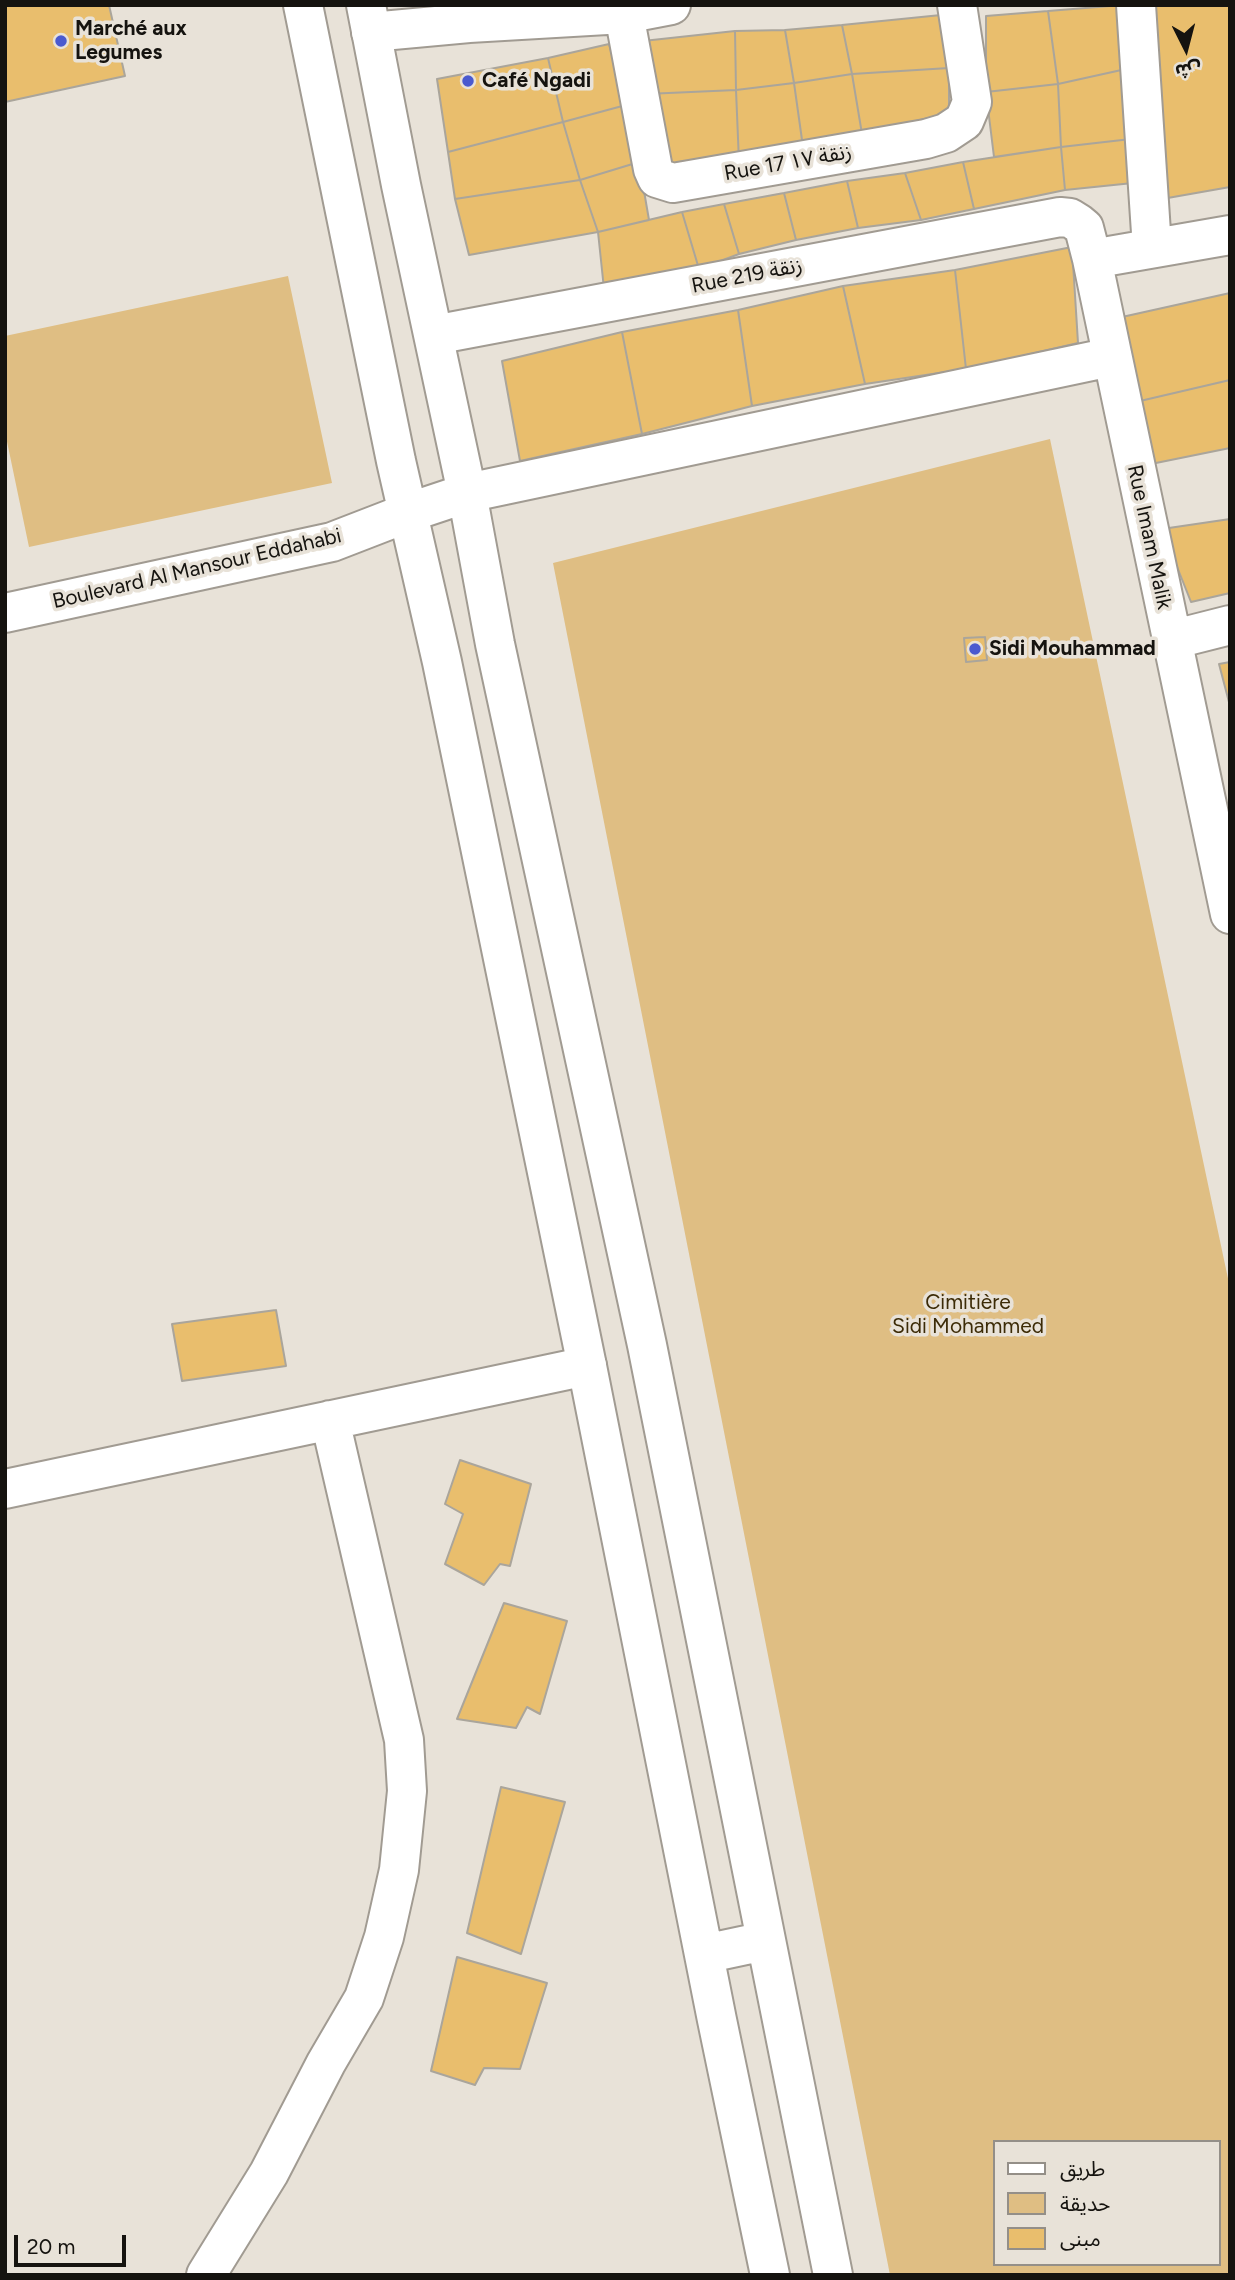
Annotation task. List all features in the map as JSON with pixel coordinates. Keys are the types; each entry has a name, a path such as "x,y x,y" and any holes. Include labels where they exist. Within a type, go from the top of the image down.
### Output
{"main road":[{"path":"303,5 587,1366 770,2275"},
{"path":"671,5 624,14 469,23 368,19 467,493 495,644 647,1345 833,2275"},
{"name":"Rue 17 زنقة ١٧","path":"624,14 653,169 657,178 673,183 926,139 946,133 964,121 972,102 957,5"},
{"path":"1136,5 1152,248"},
{"name":"Rue 219 زنقة","path":"434,335 1060,217"},
{"name":"Rue Imam Malik","path":"1060,217 1070,218 1084,228 1092,259 1171,640 1222,832 1230,914"},
{"path":"1092,259 1230,235"},
{"name":"Boulevard Al Mansour Eddahabi","path":"5,613 332,542 467,493 1111,357"},
{"path":"1171,640 1230,625"},
{"path":"5,1489 587,1366"},
{"path":"206,2275 269,2173 363,1997 384,1937 399,1870 407,1791 404,1740 330,1420"},
{"path":"704,1954 765,1941"}],"green space":[{"path":"288,276 332,483 29,547 5,432 5,336"},
{"name":"Cimitière Sidi Mohammed","path":"1050,439 1230,1288 1230,2275 890,2275 553,563"}],"building":[{"name":"Marché aux Legumes","path":"5,5 109,5 125,76 5,102"},
{"path":"1123,5 1126,69 1058,84 1048,11"},
{"path":"1152,5 1230,5 1230,187 1162,199"},
{"path":"1048,11 1058,84 986,92 986,16"},
{"path":"941,15 949,68 852,74 842,25"},
{"path":"842,25 852,74 794,83 785,30"},
{"path":"785,30 794,83 736,90 735,31"},
{"path":"735,31 736,90 646,94 643,41"},
{"path":"609,44 626,105 563,122 548,58"},
{"path":"548,58 563,122 448,152 437,79"},
{"path":"949,68 949,113 862,134 852,74"},
{"path":"1126,69 1131,139 1061,147 1058,84"},
{"path":"852,74 862,134 803,147 794,83"},
{"path":"794,83 803,147 739,162 736,90"},
{"path":"1058,84 1061,147 994,157 986,92"},
{"path":"736,90 739,162 661,174 646,94"},
{"path":"626,105 639,162 580,180 563,122"},
{"path":"563,122 580,180 455,199 448,152"},
{"path":"1131,139 1133,183 1065,190 1061,147"},
{"path":"1061,147 1065,190 974,209 963,162"},
{"path":"639,162 649,220 598,232 580,180"},
{"path":"963,162 974,209 921,220 905,173"},
{"path":"905,173 921,220 858,228 847,181"},
{"path":"580,180 598,232 469,255 455,199"},
{"path":"847,181 858,228 796,240 784,193"},
{"path":"784,193 796,240 739,254 724,204"},
{"path":"724,204 739,254 699,269 682,212"},
{"path":"682,212 699,269 604,289 598,232"},
{"path":"1072,247 1078,343 966,369 955,270"},
{"path":"955,270 966,369 865,384 843,286"},
{"path":"843,286 865,384 752,406 738,310"},
{"path":"1230,293 1230,380 1140,401 1122,317"},
{"path":"738,310 752,406 642,434 622,332"},
{"path":"622,332 642,434 520,461 502,361"},
{"path":"1230,380 1230,448 1151,464 1140,401"},
{"path":"1230,519 1230,593 1191,602 1162,529"},
{"name":"Sidi Mouhammad","path":"985,637 987,660 966,662 964,638"},
{"path":"1230,662 1230,706 1219,664"},
{"path":"276,1310 286,1366 182,1381 172,1324"},
{"path":"460,1460 531,1484 510,1566 500,1564 484,1585 445,1564 463,1514 445,1504"},
{"path":"504,1603 567,1621 540,1714 527,1707 516,1728 457,1719"},
{"path":"501,1787 565,1802 521,1954 467,1933"},
{"path":"457,1957 547,1983 520,2069 484,2068 475,2085 431,2071"}],"place":[{"name":"Marché aux Legumes","path":"61,41"},
{"name":"Café Ngadi","path":"468,81"},
{"name":"Sidi Mouhammad","path":"975,649"}]}
